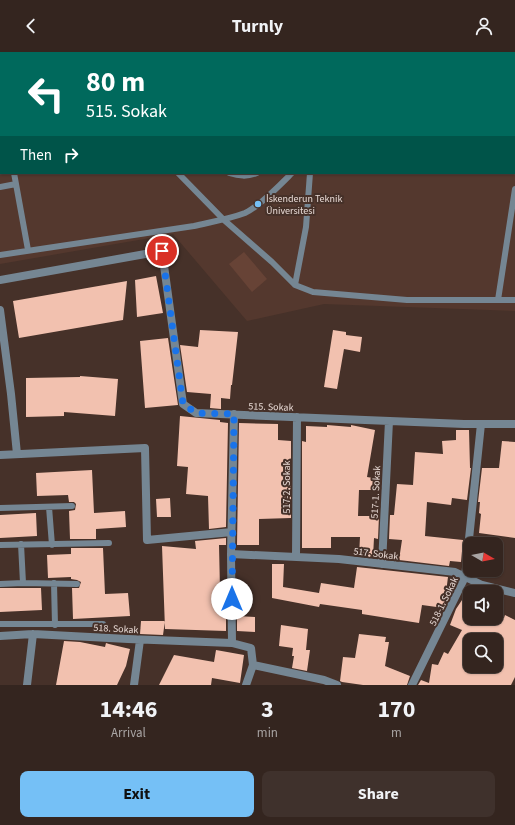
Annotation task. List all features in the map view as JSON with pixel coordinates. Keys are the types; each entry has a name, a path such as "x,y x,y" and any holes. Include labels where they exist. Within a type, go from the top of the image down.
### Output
{"street":[{"name":"515. Sokak","path":"0,280 162,251 183,404 196,413 388,421 515,424"},
{"path":"0,310 17,454"},
{"path":"232,643 231,554 234,414"},
{"name":"517-2. Sokak","path":"296,557 297,417"},
{"name":"517-1. Sokak","path":"382,564 388,421"},
{"name":"518-1. Sokak","path":"469,537 481,424"},
{"path":"0,455 145,448 147,540 232,532"},
{"name":"517. Sokak","path":"231,554 339,559 455,572 463,576"},
{"name":"517. Sokak","path":"465,577 482,585 515,593"},
{"name":"518-1. Sokak","path":"412,685 465,577"},
{"path":"27,685 33,634"},
{"name":"518. Sokak","path":"0,636 33,634 232,643 251,648 253,665"},
{"path":"134,685 140,640"},
{"path":"246,685 253,665 324,680 336,685"}],"lane":[{"path":"14,174 28,250"},
{"path":"179,174 224,220 272,262 295,285 313,292 407,300 515,300"},
{"path":"232,174 237,176 249,176 254,174"},
{"path":"0,255 194,226 224,220 247,212 269,195 291,174"},
{"path":"295,285 306,228 310,174"},
{"path":"0,187 16,184"},
{"path":"498,300 515,189"},
{"path":"0,508 72,506"},
{"path":"49,507 52,545"},
{"path":"0,545 109,543"},
{"path":"21,544 23,582"},
{"path":"0,584 23,582 77,584"},
{"path":"54,583 55,625"},
{"path":"0,624 103,624"}],"shaded area":[{"name":"İskenderun Teknik Üniversitesi","path":"0,174 515,174 515,311 324,304 247,321 173,234 0,264"},
{"path":"244,252 267,279 252,292 229,264"}],"building":[{"path":"156,276 163,313 137,317 135,280"},
{"path":"127,281 123,320 19,338 13,301"},
{"path":"200,330 238,332 230,399 221,398 221,409 210,408 211,394 187,392 180,345 198,347"},
{"path":"333,330 346,332 346,335 362,337 360,352 344,349 337,389 324,387"},
{"path":"168,338 178,405 145,408 140,341"},
{"path":"80,376 118,379 115,416 64,412 64,416 26,417 26,378"},
{"path":"180,416 220,420 220,422 228,423 226,527 209,529 208,496 186,494 188,467 177,466"},
{"path":"239,423 278,424 278,440 291,441 291,518 259,519 259,545 237,545"},
{"path":"327,425 351,427 351,425 375,430 367,477 373,478 373,490 359,490 358,516 379,516 378,539 374,538 373,557 359,556 360,537 331,537 331,548 302,548 302,441 306,442 306,426 327,427"},
{"path":"456,430 469,430 471,468 467,500 452,498 451,505 427,502 425,536 463,540 461,562 450,561 449,566 399,560 402,540 389,539 390,515 394,515 397,484 413,485 415,452 443,454 442,441 456,440"},
{"path":"502,441 515,442 515,538 479,533 481,514 479,513 480,502 478,502 482,468 499,468"},
{"path":"92,470 94,513 125,511 126,527 96,529 96,539 70,539 69,511 75,510 76,504 74,502 69,502 68,495 37,496 36,473"},
{"path":"170,498 171,517 157,517 156,499"},
{"path":"36,513 37,536 0,538 0,515"},
{"path":"226,538 226,545 219,545 220,590 222,590 220,616 226,616 226,631 165,629 162,546 196,549 195,541"},
{"path":"71,548 103,548 105,594 128,593 130,616 73,619 72,588 79,588 81,582 71,579 71,577 48,578 47,555 71,554"},
{"path":"272,564 284,564 283,587 319,593 321,583 354,588 357,567 448,577 444,608 422,605 419,623 362,614 362,610 320,604 319,607 272,598"},
{"path":"0,588 41,588 42,610 0,612"},
{"path":"463,598 463,625 503,625 503,618 505,615 515,620 515,677 511,685 418,685 421,680 429,683 432,664 438,665 444,652 448,654 462,630 450,625 456,609"},
{"path":"237,616 255,617 255,632 237,631"},
{"path":"141,621 165,621 163,635 140,634"},
{"path":"281,625 308,629 306,650 310,650 307,671 292,668 294,656 292,656 293,648 279,646"},
{"path":"359,634 386,637 385,642 389,642 385,666 410,676 407,685 363,685 340,681 343,657 355,658"},
{"path":"64,641 80,642 105,647 106,643 130,649 126,666 117,685 56,685"},
{"path":"216,650 244,655 240,683 212,678 211,685 159,685 174,655 214,662"}],"place":[{"name":"İskenderun Teknik Üniversitesi","path":"258,204"}],"route":[{"path":"162,251 183,404 196,413 234,414 231,554 232,599"}]}
